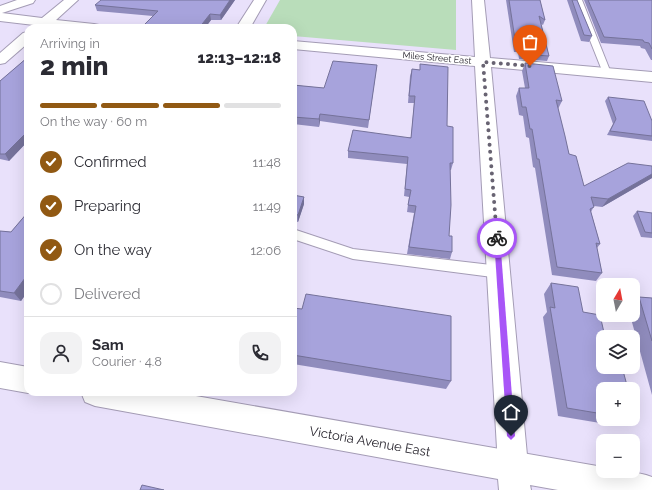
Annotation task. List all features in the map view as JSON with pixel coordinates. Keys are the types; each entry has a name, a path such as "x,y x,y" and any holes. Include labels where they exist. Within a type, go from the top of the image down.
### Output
{"street":[{"path":"0,10 29,0"},
{"path":"43,24 72,0"},
{"path":"245,24 260,0"},
{"path":"478,0 500,272 514,478"},
{"path":"0,18 31,24"},
{"path":"0,60 24,39"},
{"name":"Miles Street East","path":"297,45 652,77"},
{"path":"0,375 24,378"},
{"name":"Victoria Avenue East","path":"114,396 514,478 645,490"}],"lane":[{"path":"578,0 607,73"},
{"path":"297,235 353,254 500,272"}],"green space":[{"path":"280,0 456,0 456,50 297,36 297,24 266,24"}],"building":[{"path":"101,0 230,0 220,15 210,14 202,24 145,24 158,11 95,5"},
{"path":"509,0 540,0 545,20 539,16 549,56 521,54 520,46 516,46"},
{"path":"572,0 577,0 592,36 584,35"},
{"path":"588,0 652,0 652,49 649,43 644,42 643,40 604,37"},
{"path":"24,60 24,135 5,154 0,154 0,81"},
{"path":"333,61 377,65 369,120 320,114 319,119 297,117 297,85 324,88"},
{"path":"525,63 553,66 562,101 556,100 569,154 576,156 584,186 628,163 652,166 652,174 608,199 591,197 594,207 590,209 600,244 596,243 602,273 557,267 539,159 537,159 532,129 530,129 526,107 522,107 519,88 529,88"},
{"path":"420,64 448,67 447,126 453,127 453,163 450,163 451,205 449,236 452,236 452,252 409,247 416,206 408,205 411,190 405,189 408,157 348,151 353,130 411,138 415,96 409,96 412,69 420,70"},
{"path":"608,97 644,101 652,121 652,136 610,131 616,119"},
{"path":"297,196 304,197 297,215"},
{"path":"637,211 652,213 652,233 645,232"},
{"path":"24,217 24,279 14,293 0,291 0,231 11,232"},
{"path":"551,283 578,287 583,312 596,314 596,322 602,322 603,330 596,330 596,374 624,374 626,382 596,382 596,413 567,408 550,307 555,308"},
{"path":"306,294 451,316 451,381 297,356 297,308 302,309"},
{"path":"640,297 652,298 652,341 640,300"},
{"path":"142,485 164,490 140,490"}],"way so far":[{"path":"497,238 483,62 530,66"}],"route":[{"path":"497,238 511,436"}]}
